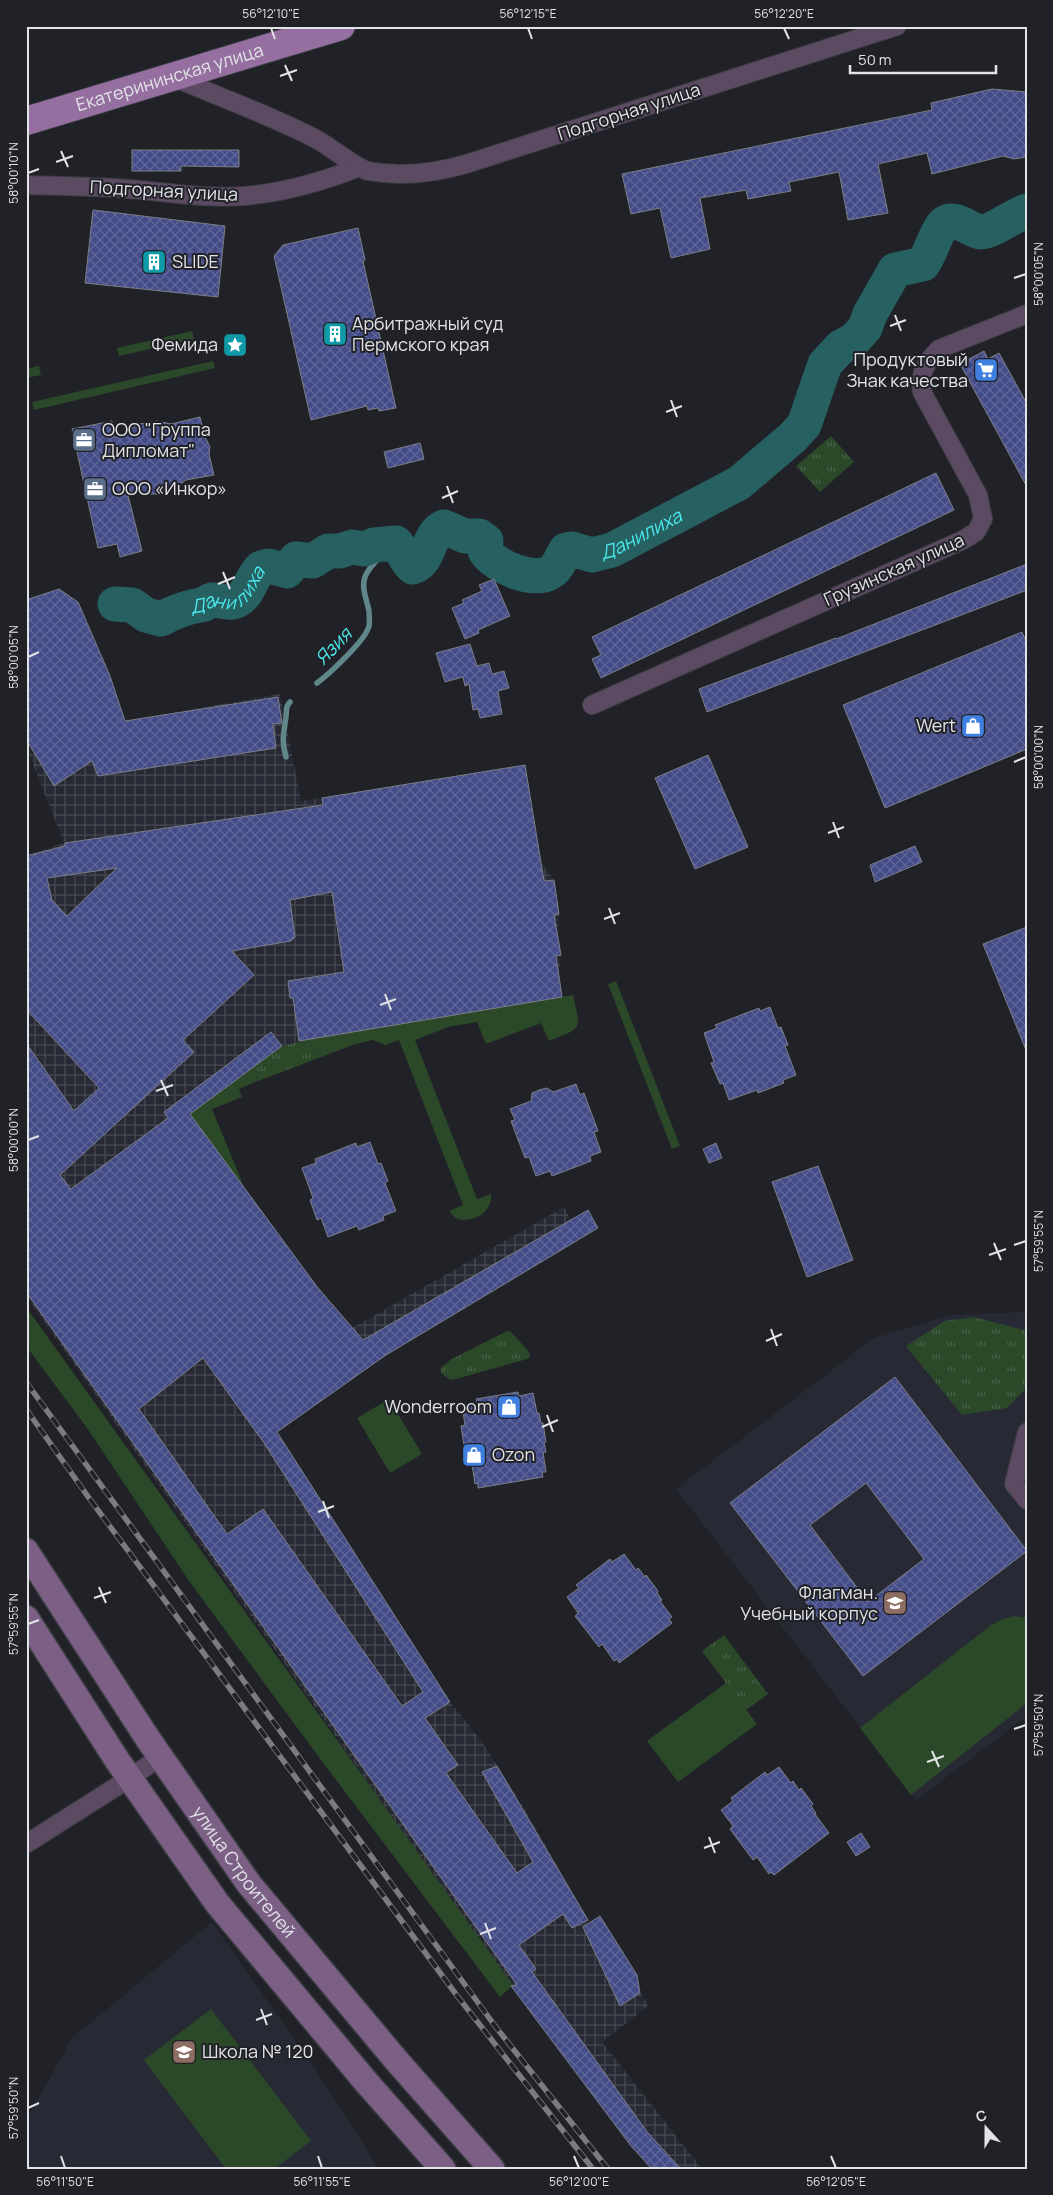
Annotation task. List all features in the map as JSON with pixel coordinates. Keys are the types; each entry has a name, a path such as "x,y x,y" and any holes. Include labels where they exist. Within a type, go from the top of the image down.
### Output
{"main road":[{"name":"Екатерининская улица","path":"26,121 341,26"},
{"name":"улица Строителей","path":"26,1551 160,1757 249,1884 396,2060 492,2169"},
{"path":"26,1618 130,1778 217,1903 443,2169"}],"street":[{"name":"Подгорная улица","path":"173,77 315,139 344,156 358,168 368,171 409,174 445,170 897,26"},
{"name":"Подгорная улица","path":"26,185 245,196 303,186 358,168"},
{"name":"Грузинская улица","path":"592,705 963,540 976,532 984,519 978,495 922,392 921,375 924,366 939,349 1027,314"},
{"path":"1027,1432 1014,1484 1027,1500"},
{"path":"26,1844 160,1757"}],"shaded area":[{"path":"59,589 78,602 110,676 125,721 280,694 301,801 525,765 540,861 554,880 559,914 558,938 561,955 559,975 562,997 299,1041 282,1046 191,1115 318,1288 352,1328 564,1207 581,1238 386,1355 277,1432 450,1702 482,1742 523,1806 588,1920 592,1921 600,1916 648,2006 602,2042 702,2169 652,2169 511,1986 26,1296 26,856 64,843 26,746 26,596 30,599"},
{"name":"Флагман. Учебный корпус","path":"1027,1312 1027,1716 916,1800 676,1489 874,1338 951,1315"},
{"name":"Школа № 120","path":"212,1922 314,2067 379,2169 26,2169 26,2121 72,2038"}],"green space":[{"path":"192,331 194,339 119,356 117,348"},
{"path":"213,361 215,368 34,410 32,402"},
{"path":"39,366 41,375 26,378 26,369"},
{"path":"831,436 854,462 820,492 796,466"},
{"path":"616,981 680,1146 672,1149 608,984"},
{"path":"573,995 578,1022 577,1026 574,1030 549,1041 541,1023 486,1044 477,1022 448,1027 415,1040 477,1199 491,1194 490,1205 487,1210 474,1219 468,1220 458,1219 449,1211 463,1205 399,1040 385,1045 373,1040 355,1044 316,1059 309,1039"},
{"path":"309,1039 316,1059 258,1081 253,1068 282,1046"},
{"path":"253,1068 258,1081 239,1089 242,1097 212,1109 244,1187 190,1114"},
{"path":"26,1307 513,1985 500,1997 189,1581 87,1428 26,1346"},
{"path":"974,1317 1027,1331 1027,1387 1007,1408 962,1415 906,1346 945,1321"},
{"path":"510,1331 529,1352 530,1356 527,1359 450,1380 441,1373 441,1368 450,1360"},
{"path":"389,1399 422,1454 390,1473 357,1418"},
{"path":"1015,1616 1027,1618 1027,1703 911,1795 860,1728 991,1625"},
{"path":"724,1635 768,1694 746,1710 702,1651"},
{"path":"726,1683 757,1724 678,1782 647,1741"},
{"path":"211,2009 311,2141 274,2169 226,2169 144,2060"}],"building":[{"path":"992,89 1027,92 1027,157 1014,159 1003,156 932,174 927,153 878,164 888,213 848,220 839,172 789,182 791,191 748,199 746,190 700,198 710,249 671,258 660,208 631,214 622,174 932,110 931,103"},
{"path":"132,150 239,150 239,167 181,166 181,171 132,171"},
{"name":"SLIDE","path":"93,210 225,226 218,297 85,283"},
{"name":"Арбитражный суд Пермского края","path":"358,228 365,260 363,261 396,408 379,411 378,408 368,410 367,406 311,420 274,256 283,245"},
{"path":"984,351 988,359 999,353 1027,404 1027,487 960,364"},
{"path":"200,417 205,437 210,447 209,454 214,475 186,480 173,489 160,494 127,491 142,551 120,557 117,544 98,548 72,429 112,421 115,438 139,424 157,421 171,424"},
{"path":"420,443 424,459 388,468 384,452"},
{"path":"936,473 954,510 601,678 592,659 601,655 592,637"},
{"path":"1027,564 1027,590 707,712 699,689 836,639"},
{"path":"494,579 510,616 478,630 479,633 465,639 452,608 464,603 462,600 482,591 479,585"},
{"path":"59,589 78,602 110,676 125,721 278,697 282,723 273,724 276,748 98,776 92,761 54,786 26,739 26,600"},
{"path":"1022,632 1027,644 1027,749 885,808 843,705"},
{"path":"470,644 477,666 489,663 492,674 504,671 509,688 498,691 502,714 480,718 478,709 473,710 469,684 465,686 463,677 445,682 436,653"},
{"path":"708,755 748,847 695,869 655,778"},
{"path":"525,765 544,881 554,880 559,914 554,915 561,955 556,956 562,997 299,1041 293,998 290,998 288,981 344,972 332,892 290,900 295,937 291,941 232,951 254,975 183,1040 194,1052 60,1175 71,1189 168,1118 164,1112 271,1032 282,1046 190,1114 318,1288 363,1340 588,1210 598,1228 386,1355 277,1432 450,1702 425,1718 458,1765 446,1773 517,1873 533,1862 482,1772 497,1766 588,1920 572,1928 563,1914 519,1945 536,1969 532,1972 648,2133 681,2169 652,2169 631,2146 511,1986 517,1985 26,1292 26,1043 74,1111 99,1088 26,1009 26,856 65,846 65,843 323,805 322,798","holes":["117,868 67,916 52,900 47,878","203,1358 264,1443 423,1692 402,1706 263,1509 227,1534 139,1409"]},
{"path":"915,846 922,862 875,882 870,865"},
{"path":"1027,927 1027,1050 1026,1050 983,944"},
{"path":"770,1007 778,1028 781,1027 788,1045 785,1046 796,1075 783,1080 784,1083 758,1093 757,1090 729,1100 723,1083 720,1084 711,1063 714,1062 704,1033 717,1028 715,1025 759,1008 760,1011"},
{"path":"576,1084 580,1095 584,1093 598,1131 594,1132 601,1152 590,1156 591,1161 552,1176 550,1171 536,1176 529,1157 525,1158 511,1121 515,1120 510,1109 531,1101 532,1093 539,1090 547,1088 553,1092"},
{"path":"370,1142 378,1164 381,1163 388,1181 385,1183 396,1211 383,1216 384,1220 359,1230 357,1226 328,1237 321,1218 317,1220 310,1200 313,1198 302,1168 316,1163 315,1159 356,1143 357,1147"},
{"path":"716,1143 722,1158 709,1163 703,1149"},
{"path":"818,1166 853,1260 807,1277 772,1182"},
{"path":"895,1377 1027,1551 863,1676 730,1503","holes":["866,1483 924,1559 868,1602 810,1525"]},
{"path":"518,1392 519,1396 533,1393 537,1413 539,1413 541,1423 543,1423 546,1442 544,1443 546,1452 543,1452 546,1472 542,1472 543,1477 478,1488 478,1483 475,1484 472,1464 467,1464 461,1426 465,1425 462,1405 477,1403 476,1399"},
{"path":"624,1554 636,1570 638,1568 645,1577 646,1575 658,1591 657,1593 662,1600 660,1601 672,1617 669,1619 672,1623 619,1663 617,1659 614,1661 602,1644 599,1647 575,1616 578,1613 567,1597 579,1588 576,1585 610,1559 612,1562"},
{"path":"779,1767 791,1783 793,1781 799,1790 801,1788 813,1804 811,1806 815,1814 829,1833 774,1875 771,1872 769,1874 757,1857 753,1860 730,1829 733,1826 721,1810 733,1801 731,1798 765,1772 767,1775"},
{"path":"861,1833 870,1847 856,1856 847,1842"},
{"path":"600,1916 637,1975 640,1993 620,2006 583,1927"}],"waterway":[{"name":"Данилиха","path":"115,604 132,605 146,615 161,619 181,610 203,605 212,600 235,601 242,597 261,568 269,566 287,571 296,559 313,561 328,551 340,551 352,547 364,549 374,545 396,543 413,567 423,559 431,541 439,530 444,527 465,536 479,536 486,541 485,551 497,563 515,572 535,576 544,575 554,570 566,550 572,549 592,555 612,550 739,483 792,438 804,425 825,364 841,347 854,340 865,328 870,314 895,270 923,264 945,223 954,221 981,232 1027,211"},
{"name":"Язия","path":"317,683 346,656 366,632 369,624 369,611 364,581 367,573 381,554 384,545"},
{"name":"Язия","path":"286,757 283,736 287,707 290,702"}],"railway":[{"path":"26,1382 495,2026 608,2169"},
{"path":"26,1409 89,1498 458,1997 593,2169"}],"place":[{"name":"SLIDE","path":"154,262"},
{"name":"Арбитражный суд Пермского края","path":"335,334"},
{"name":"Фемида","path":"235,345"},
{"name":"Продуктовый Знак качества","path":"986,370"},
{"name":"ООО \"Группа Дипломат\"","path":"84,440"},
{"name":"ООО «Инкор»","path":"95,489"},
{"name":"Wert","path":"973,726"},
{"name":"Wonderroom","path":"509,1407"},
{"name":"Ozon","path":"474,1455"},
{"name":"Флагман. Учебный корпус","path":"895,1603"},
{"name":"Школа № 120","path":"184,2052"}]}
